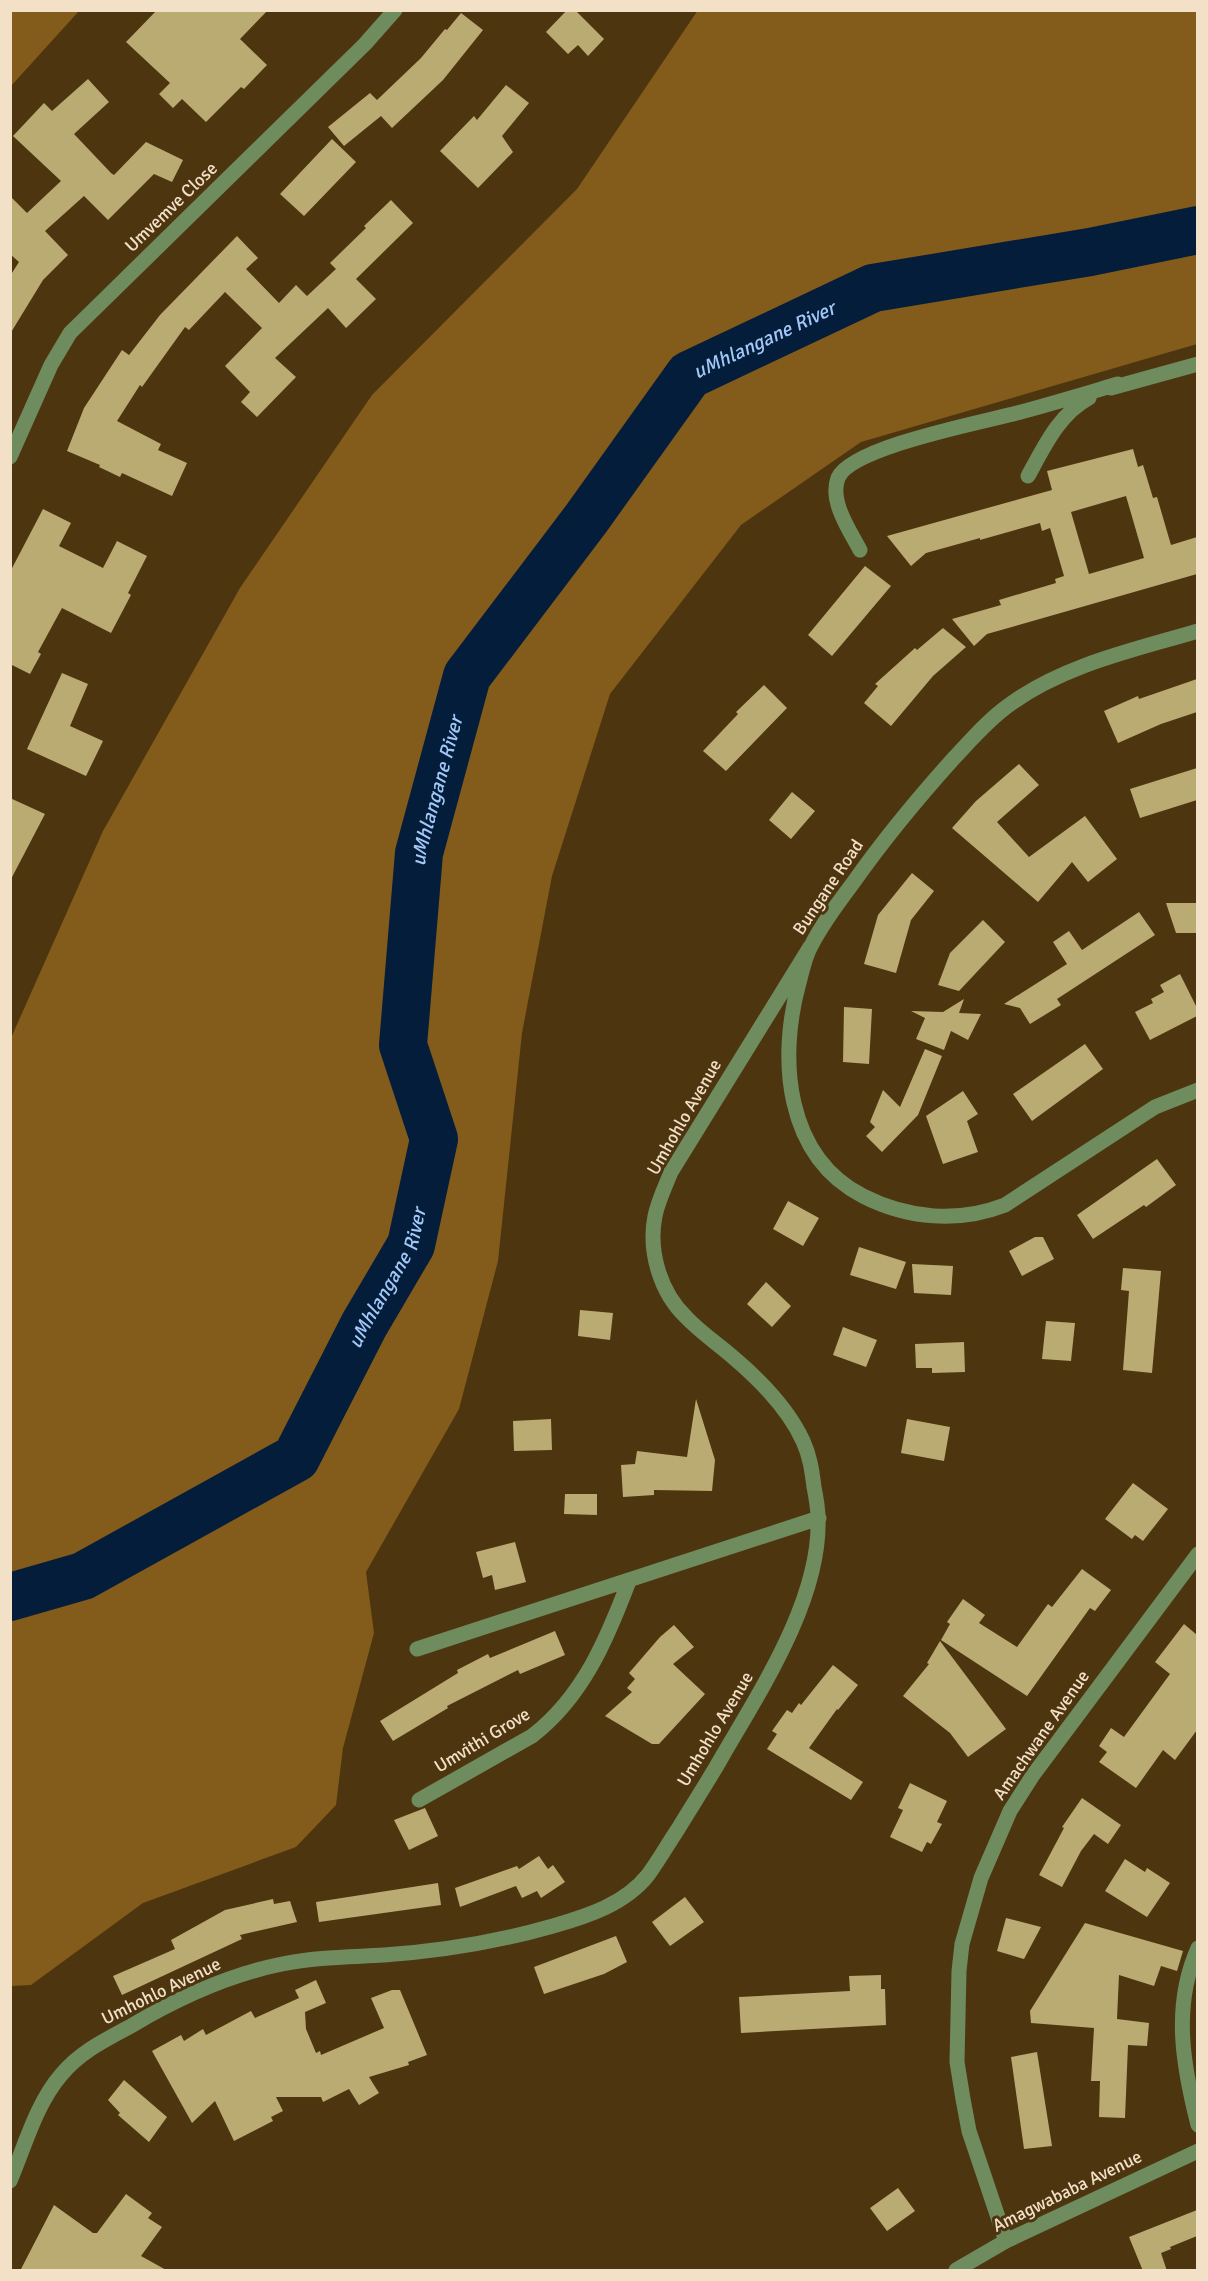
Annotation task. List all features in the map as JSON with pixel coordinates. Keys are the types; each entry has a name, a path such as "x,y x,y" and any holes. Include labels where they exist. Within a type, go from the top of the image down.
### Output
{"street":[{"name":"Umvemve Close","path":"10,457 51,365 70,333 365,44 395,10"},
{"path":"860,550 837,501 839,477 851,466 912,439 945,429 1015,414 1197,364"},
{"path":"1028,476 1051,434 1076,405 1118,384"},
{"name":"Bungane Road","path":"1197,630 1096,663 1057,678 1021,696 1006,707 965,747 881,843 810,947 792,1009 788,1043 789,1075 799,1122 812,1150 827,1169 848,1188 889,1207 914,1214 962,1217 985,1213 1005,1205 1155,1107 1197,1090"},
{"name":"Umhohlo Avenue","path":"10,2181 41,2108 62,2073 83,2053 198,1991 230,1977 284,1964 338,1956 382,1955 484,1944 587,1916 608,1906 637,1886 664,1852 771,1672 807,1586 815,1555 819,1518 809,1455 788,1414 758,1381 684,1316 673,1302 653,1252 657,1206 671,1172 810,947"},
{"path":"417,1649 819,1518"},
{"name":"Amachwane Avenue","path":"1006,2241 969,2131 957,2061 959,1971 962,1944 971,1909 996,1841 1033,1775 1197,1554"},
{"name":"Umvithi Grove","path":"418,1800 532,1736 543,1727 578,1688 592,1666 612,1626 629,1581"},
{"path":"1197,1948 1185,1985 1182,2026 1186,2073 1197,2125"},
{"name":"Amagwababa Avenue","path":"956,2271 1006,2241 1197,2151"}],"shaded area":[{"path":"698,10 1197,11 1197,344 861,442 741,525 610,694 552,876 522,1033 498,1261 459,1409 366,1572 374,1633 343,1748 336,1805 296,1847 143,1903 31,1985 11,1986 11,1038 103,831 240,588 372,395 577,189"},
{"path":"10,11 79,11 11,86"}],"building":[{"path":"157,10 268,10 240,39 267,65 244,89 241,87 206,122 182,99 173,108 159,94 170,83 126,42"},
{"path":"567,10 575,10 604,39 588,56 578,45 568,54 546,32"},
{"path":"461,13 483,30 443,80 392,128 381,116 344,146 328,127 370,93 377,100 421,58"},
{"path":"88,79 109,102 74,134 111,173 114,175 146,142 183,160 172,182 154,174 108,220 84,196 45,231 68,255 43,280 10,334 10,276 19,262 10,254 10,196 27,213 61,181 13,136 44,103 52,111"},
{"path":"506,85 529,103 502,136 513,152 478,188 440,151 474,116 477,120"},
{"path":"332,139 356,162 304,216 280,194"},
{"path":"391,200 413,223 356,279 376,299 346,328 328,308 275,358 296,377 257,417 241,402 250,392 225,366 262,328 225,292 189,330 185,327 142,387 140,385 117,421 161,444 158,450 187,463 172,496 122,473 120,477 99,467 100,465 67,451 84,408 122,350 129,355 160,315 237,236 258,258 246,269 279,303 296,285 307,296 336,269 330,263"},
{"path":"1133,449 1138,467 1143,465 1153,498 1157,497 1171,545 1197,537 1197,574 987,634 974,646 952,619 1001,605 999,600 1056,583 1055,579 1064,576 1050,528 1042,531 1040,523 980,540 980,538 926,553 911,566 887,536 1052,490 1047,471","holes":["1126,496 1144,558 1089,574 1071,512"]},
{"path":"43,509 71,523 59,546 103,568 117,541 147,556 128,593 131,595 111,633 62,608 38,652 41,654 30,674 10,664 10,572"},
{"path":"865,566 891,586 832,656 808,635"},
{"path":"943,628 966,647 933,676 891,726 864,703 878,686 875,684 915,648 917,650"},
{"path":"62,673 88,684 70,726 103,741 86,776 27,749"},
{"path":"1197,679 1197,712 1161,724 1118,743 1104,711 1138,696 1139,699"},
{"path":"764,685 787,708 726,771 703,751 738,714 736,712"},
{"path":"1019,764 1039,785 997,822 1029,857 1085,816 1117,859 1088,882 1072,862 1038,902 952,828 976,801"},
{"path":"1197,768 1197,800 1140,818 1130,789"},
{"path":"792,792 815,811 791,839 769,820"},
{"path":"10,798 45,814 10,881"},
{"path":"912,873 934,891 911,920 896,973 864,964 878,915"},
{"path":"1166,903 1197,903 1197,933 1176,933"},
{"path":"1139,912 1155,935 1057,999 1061,1005 1030,1024 1020,1008 1004,1004 1067,964 1053,942 1069,931 1082,950"},
{"path":"983,920 1005,942 959,991 938,985 950,953"},
{"path":"1180,974 1197,1008 1197,1016 1150,1040 1135,1012 1153,1003 1151,999 1164,992 1160,985"},
{"path":"964,999 959,1013 981,1014 968,1040 951,1031 944,1050 916,1039 925,1018 911,1011 943,1012"},
{"path":"844,1007 872,1009 869,1064 843,1062"},
{"path":"1085,1044 1103,1069 1032,1121 1013,1094"},
{"path":"925,1049 942,1056 918,1115 882,1152 866,1136 875,1127 870,1122 883,1090 900,1107"},
{"path":"963,1091 978,1114 967,1121 978,1152 943,1164 926,1116"},
{"path":"1157,1159 1176,1185 1146,1207 1144,1205 1093,1239 1077,1215"},
{"path":"788,1201 819,1218 803,1246 773,1229"},
{"path":"1035,1237 1043,1237 1054,1259 1022,1276 1009,1251"},
{"path":"859,1247 906,1262 896,1289 850,1275"},
{"path":"912,1264 953,1266 951,1295 914,1293"},
{"path":"1123,1268 1161,1271 1152,1373 1123,1370 1129,1291 1121,1290"},
{"path":"766,1282 791,1306 772,1327 747,1304"},
{"path":"580,1310 613,1313 610,1340 578,1336"},
{"path":"1046,1321 1075,1323 1071,1361 1042,1359"},
{"path":"843,1327 877,1340 866,1367 833,1355"},
{"path":"964,1342 965,1372 932,1373 932,1368 916,1368 915,1344"},
{"path":"696,1399 715,1460 712,1491 654,1490 654,1495 623,1497 621,1465 635,1464 637,1451 687,1457"},
{"path":"551,1419 552,1450 514,1451 513,1421"},
{"path":"907,1419 950,1427 944,1461 901,1453"},
{"path":"1133,1483 1168,1509 1143,1541 1135,1535 1132,1539 1105,1519"},
{"path":"565,1494 597,1494 597,1515 564,1514"},
{"path":"515,1542 526,1582 495,1590 492,1575 483,1578 476,1552"},
{"path":"1082,1569 1111,1590 1095,1611 1090,1608 1027,1696 941,1640 950,1624 947,1622 963,1599 985,1615 979,1623 1017,1647 1048,1604 1052,1607"},
{"path":"1184,1624 1197,1635 1197,1730 1175,1760 1163,1750 1136,1788 1099,1762 1107,1752 1099,1746 1111,1728 1124,1737 1170,1674 1155,1662"},
{"path":"674,1625 694,1647 673,1664 705,1694 659,1744 652,1744 605,1716 632,1692 627,1688 635,1679 629,1673 660,1637"},
{"path":"555,1631 565,1655 520,1674 518,1670 447,1706 448,1708 393,1741 380,1721 458,1673 457,1670 488,1654 490,1658"},
{"path":"940,1641 1006,1729 968,1757 950,1733 903,1696 929,1664 927,1663"},
{"path":"833,1665 858,1685 837,1709 809,1748 863,1782 851,1800 767,1749 777,1734 772,1731 787,1710 792,1713 799,1703 801,1705"},
{"path":"910,1783 947,1801 937,1822 942,1824 931,1844 927,1842 922,1852 890,1837 903,1810 898,1808"},
{"path":"1082,1798 1121,1825 1108,1844 1094,1834 1081,1851 1062,1887 1039,1875 1064,1828 1062,1827"},
{"path":"425,1808 438,1836 409,1850 394,1820"},
{"path":"539,1856 548,1869 553,1865 565,1882 541,1898 537,1891 522,1898 516,1886 460,1907 455,1888 517,1866 519,1869"},
{"path":"1125,1859 1145,1872 1147,1868 1170,1883 1147,1917 1105,1891"},
{"path":"438,1883 441,1905 319,1922 316,1902"},
{"path":"685,1897 704,1922 670,1946 652,1922"},
{"path":"273,1899 274,1904 290,1901 297,1922 240,1935 242,1939 122,1995 113,1976 175,1949 171,1940 225,1910"},
{"path":"1006,1918 1041,1927 1024,1959 997,1951"},
{"path":"1085,1923 1183,1951 1177,1971 1161,1966 1154,1986 1119,1975 1117,2019 1149,2023 1147,2046 1128,2045 1125,2118 1099,2117 1100,2081 1091,2081 1094,2028 1031,2023 1030,2011"},
{"path":"616,1936 627,1962 604,1974 544,1994 534,1967"},
{"path":"881,1975 881,1989 885,1989 886,2025 741,2033 739,1997 850,1991 849,1976"},
{"path":"316,1980 326,2003 305,2012 306,2029 316,2053 320,2051 321,2055 384,2028 371,1998 392,1990 400,1990 427,2055 408,2062 409,2065 369,2077 379,2093 359,2105 349,2089 323,2102 321,2097 276,2097 283,2111 271,2117 273,2121 234,2141 215,2101 192,2123 152,2051 181,2035 184,2041 203,2029 206,2035 251,2011 255,2018 299,1998 295,1990"},
{"path":"1037,2052 1052,2146 1024,2149 1011,2057"},
{"path":"124,2080 167,2117 149,2142 118,2115 120,2113 108,2100"},
{"path":"898,2188 915,2211 887,2231 870,2208"},
{"path":"126,2194 152,2213 148,2218 162,2227 141,2256 168,2271 20,2271 54,2205 93,2233 97,2233"},
{"path":"1197,2210 1197,2236 1161,2253 1167,2271 1143,2271 1129,2237"}],"waterway":[{"name":"uMhlangane River","path":"10,1597 83,1576 296,1458 364,1325 411,1245 434,1139 403,1045 419,853 467,676 586,519 689,375 873,288 1090,252 1198,230"}]}
